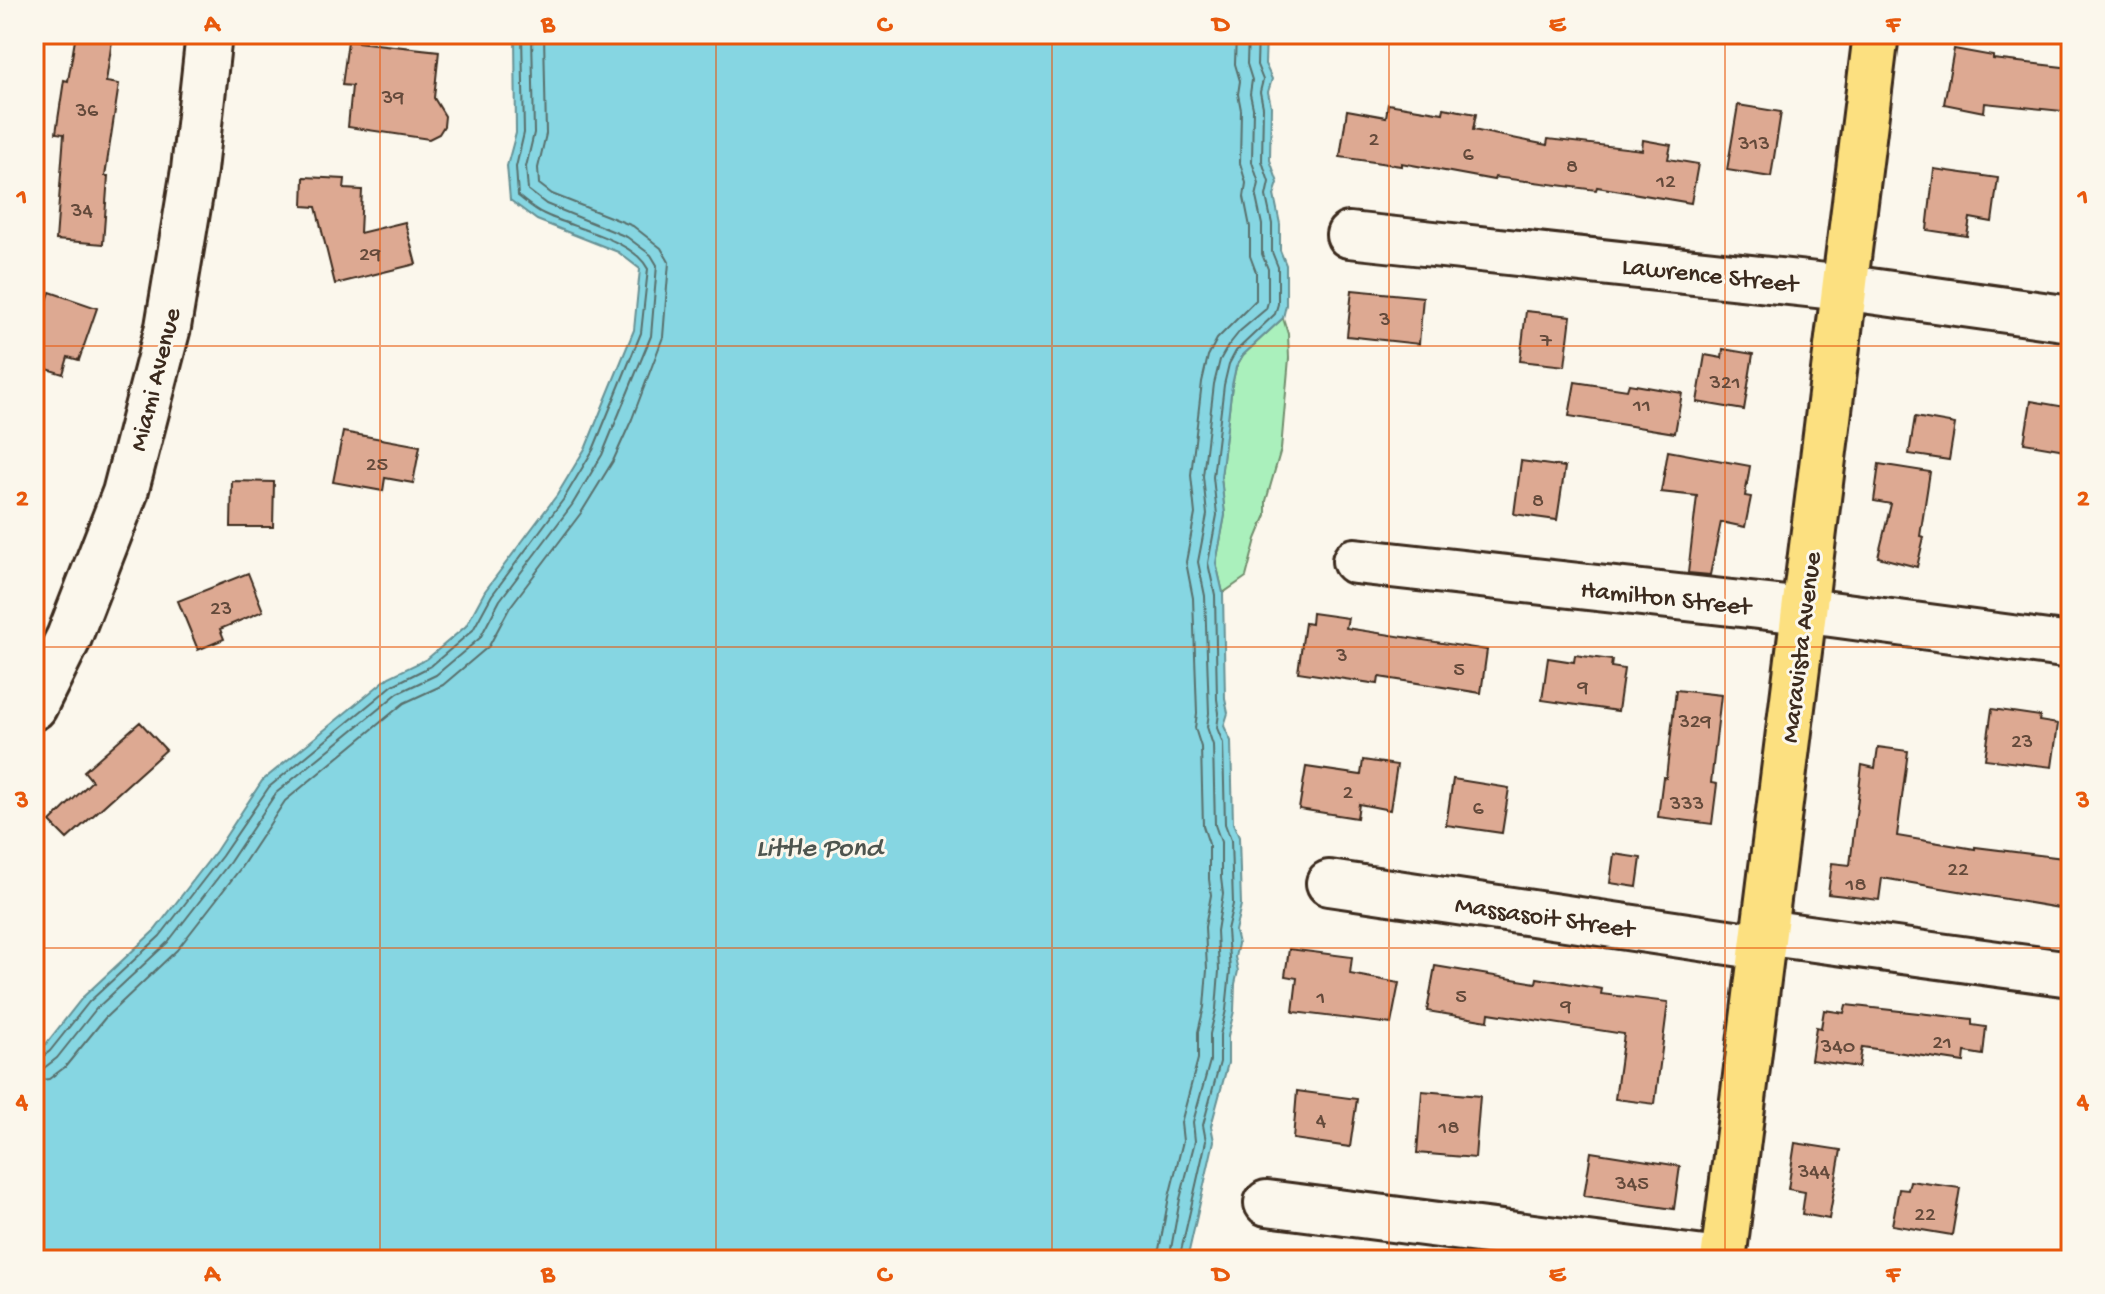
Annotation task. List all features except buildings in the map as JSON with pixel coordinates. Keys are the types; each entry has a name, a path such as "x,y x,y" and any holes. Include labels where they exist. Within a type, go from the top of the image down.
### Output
{"main road":[{"name":"Maravista Avenue","path":"1723,1260 1876,34"}],"street":[{"name":"Miami Avenue","path":"34,707 69,637 125,493 168,327 194,170 209,34"},
{"name":"Lawrence Street","path":"1349,235 1844,288 2071,319"},
{"name":"Hamilton Street","path":"1355,561 1831,614 2071,646"},
{"name":"Massasoit Street","path":"1329,883 1763,940 2071,974"},
{"path":"1267,1203 1712,1260"}],"green space":[{"path":"1283,318 1288,334 1289,358 1281,449 1266,501 1266,515 1246,577 1223,593 1216,563 1225,515 1221,477 1232,385 1236,367 1243,355"}],"water":[{"name":"Little Pond","path":"515,34 1266,34 1265,64 1272,79 1268,92 1271,106 1270,160 1278,183 1274,195 1280,224 1280,250 1286,265 1286,305 1283,318 1243,355 1236,367 1221,477 1225,515 1216,563 1223,593 1225,699 1228,713 1224,726 1231,741 1233,823 1239,837 1241,905 1235,931 1238,971 1228,1036 1228,1063 1211,1126 1214,1141 1187,1260 34,1260 34,1054 45,1045 83,997 155,930 216,851 262,781 389,677 427,659 466,626 485,591 557,495 586,447 634,330 640,269 618,252 537,220 510,200 507,166 516,133"}]}
